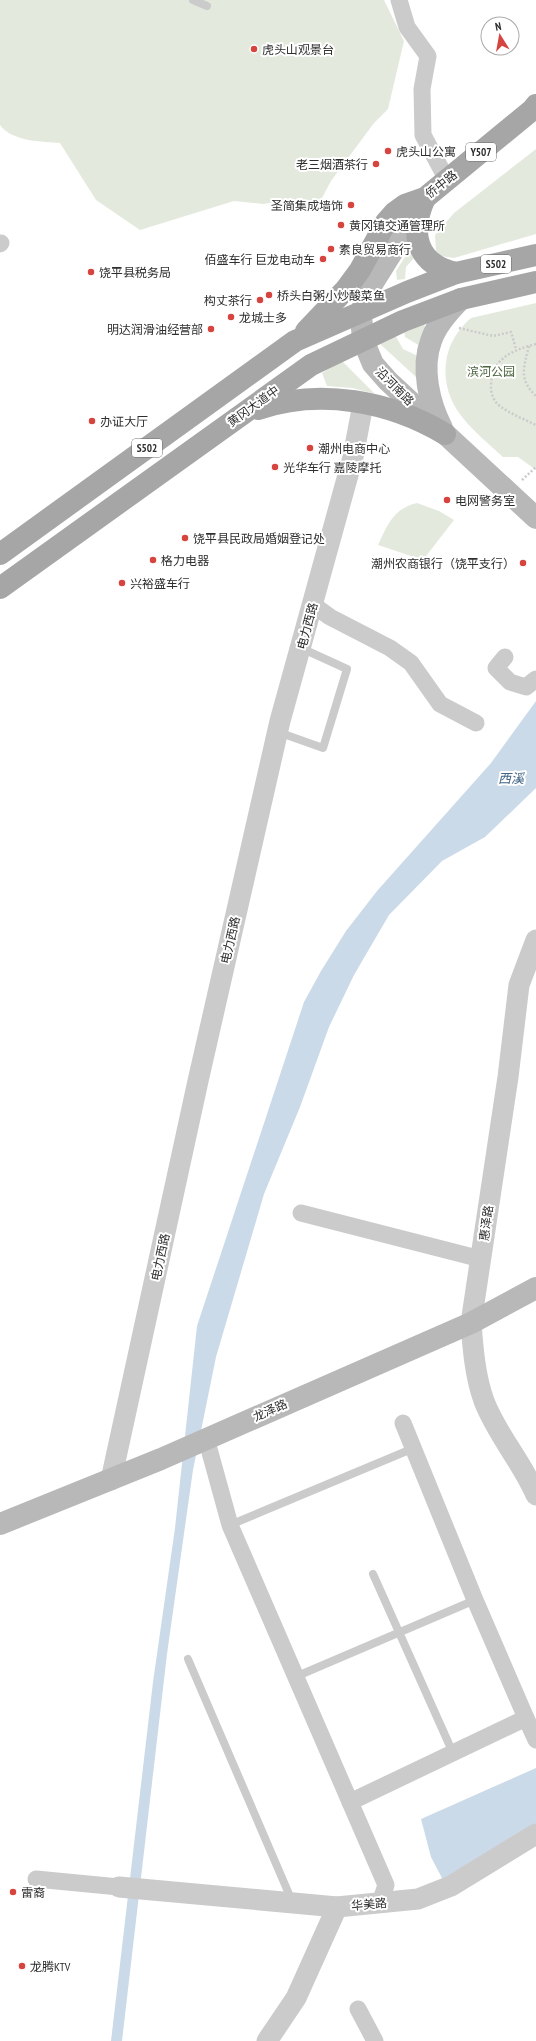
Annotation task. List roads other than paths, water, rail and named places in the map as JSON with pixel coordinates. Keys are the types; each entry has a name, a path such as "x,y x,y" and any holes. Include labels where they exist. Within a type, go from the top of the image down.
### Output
{"main road":[{"name":"侨中路","path":"295,341 346,289 360,270 386,222 394,213 404,205 425,198 536,105"},
{"path":"425,198 416,230 418,243 424,255 433,264 444,270 456,273"},
{"name":"沿河南路","path":"425,198 366,294 362,312 363,340 373,364 388,382 536,518"},
{"name":"S502","path":"0,554 295,341 456,273 536,255"},
{"name":"黄冈大道中","path":"0,588 311,365 403,321 461,299 536,282"},
{"path":"445,434 437,418 431,398 427,360 430,341 439,325 461,299"},
{"path":"244,414 268,405 293,400 320,398 345,399 396,411 422,420 445,434"},
{"name":"龙泽路","path":"0,1510 206,1438 471,1315 536,1276"},
{"name":"龙泽路","path":"0,1524 322,1375 536,1288"}],"street":[{"path":"399,0 407,27 428,56 422,89 423,135 447,180"},
{"name":"电力西路","path":"112,1472 198,1081 278,732 353,457 363,404"},
{"path":"312,604 330,617 390,648 411,663 440,704 476,723"},
{"path":"506,657 496,668 510,682 526,687 536,679"},
{"name":"惠泽路","path":"536,940 519,985 481,1259 471,1315 474,1363 484,1401 498,1430 531,1484 536,1495"},
{"path":"301,1213 481,1259"},
{"path":"403,1423 475,1600 536,1740"},
{"path":"206,1438 230,1525 386,1885 380,1903"},
{"path":"350,1802 526,1718"},
{"name":"华美路","path":"267,2041 296,1998 337,1907 418,1899 452,1886 536,1834"},
{"path":"36,1879 337,1907"},
{"path":"358,2009 375,2041"}],"lane":[{"path":"194,0 207,6"},
{"path":"278,732 323,748 347,669 300,648"},
{"path":"230,1525 414,1448"},
{"path":"373,1574 453,1753"},
{"path":"295,1677 475,1600"},
{"path":"188,1659 292,1902"}],"water":[{"name":"西溪","path":"536,701 536,788 485,837 442,861 389,915 354,975 329,1027 300,1107 264,1194 216,1357 193,1470 167,1654 122,2041 111,2041 153,1682 175,1528 197,1326 304,1002 346,931 377,891 491,763"},
{"path":"536,1768 536,1825 443,1880 431,1857 421,1819"}],"place":[{"name":"虎头山观景台","path":"254,49"},
{"name":"虎头山公寓","path":"388,151"},
{"name":"老三烟酒茶行","path":"376,164"},
{"name":"圣简集成墙饰","path":"351,205"},
{"name":"黄冈镇交通管理所","path":"341,225"},
{"name":"素良贸易商行","path":"331,249"},
{"name":"佰盛车行 巨龙电动车","path":"323,259"},
{"name":"饶平县税务局","path":"91,272"},
{"name":"桥头白粥小炒酸菜鱼","path":"269,295"},
{"name":"构丈茶行","path":"260,300"},
{"name":"龙城士多","path":"231,317"},
{"name":"明达润滑油经营部","path":"211,329"},
{"name":"办证大厅","path":"92,421"},
{"name":"潮州电商中心","path":"310,448"},
{"name":"光华车行 嘉陵摩托","path":"275,467"},
{"name":"电网警务室","path":"447,500"},
{"name":"饶平县民政局婚姻登记处","path":"185,538"},
{"name":"格力电器","path":"153,560"},
{"name":"潮州农商银行（饶平支行）","path":"523,563"},
{"name":"兴裕盛车行","path":"122,583"},
{"name":"雷裔","path":"13,1892"},
{"name":"龙腾KTV","path":"22,1966"}],"park label":[{"name":"滨河公园","path":"491,371"}]}
